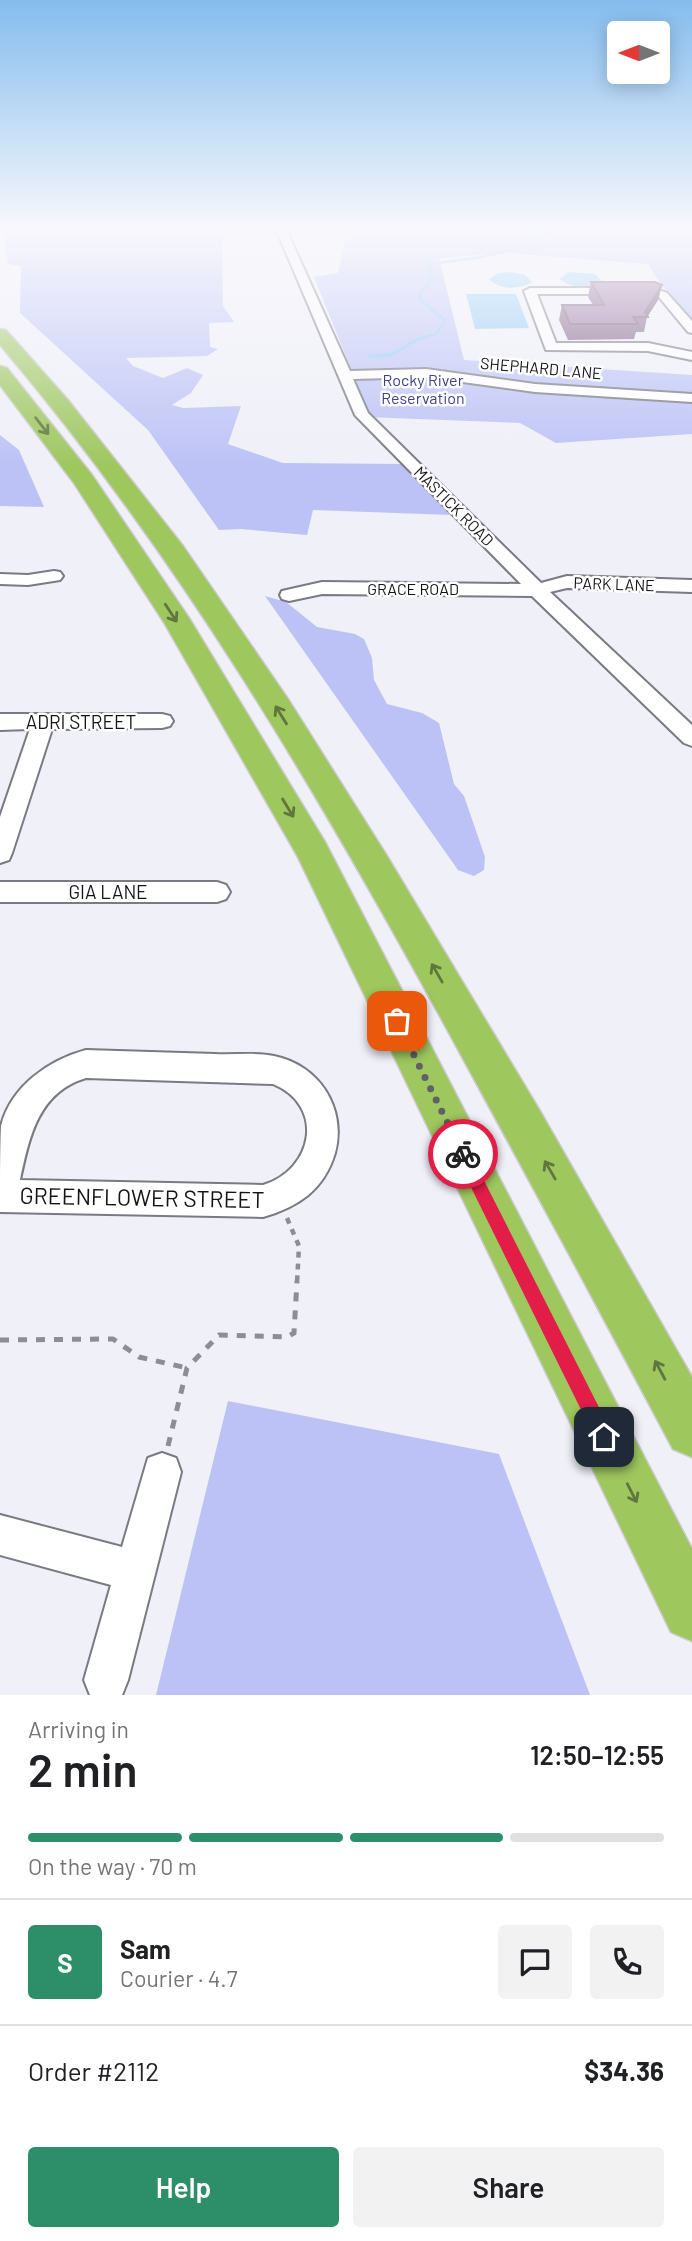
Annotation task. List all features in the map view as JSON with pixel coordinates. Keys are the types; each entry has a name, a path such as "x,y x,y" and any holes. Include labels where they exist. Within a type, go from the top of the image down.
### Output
{"highway":[{"path":"0,334 112,469 215,609 357,835 567,1199 692,1430"},
{"path":"0,372 84,480 179,624 313,852 692,1611"}],"street":[{"name":"MASTICK ROAD","path":"316,308 362,415 537,590 692,738"},
{"path":"536,308 551,347 648,347 692,356"},
{"path":"674,308 692,329"},
{"name":"SHEPHARD LANE","path":"345,375 426,373 536,388 692,398"},
{"path":"0,579 28,580 54,576"},
{"name":"PARK LANE","path":"537,590 567,582 692,586"},
{"name":"GRACE ROAD","path":"289,595 323,588 537,590"},
{"name":"ADRI STREET","path":"0,722 162,722"},
{"path":"0,853 43,722"},
{"name":"GIA LANE","path":"0,892 217,892"},
{"name":"GREENFLOWER STREET","path":"86,1064 274,1070 302,1083 315,1100 323,1126 320,1150 313,1170 298,1187 279,1199 263,1201 0,1195 16,1126 33,1098 50,1080 86,1064"},
{"path":"106,1680 162,1472"},
{"path":"0,1535 135,1571"}],"path":[{"path":"162,1472 187,1368 219,1335 287,1337 294,1333 299,1246 279,1199"},
{"path":"0,1340 113,1339 139,1357 187,1368"}],"green space":[{"path":"20,308 224,308 234,322 209,323 210,347 218,349 207,356 126,358 133,366 163,378 187,368 203,375 191,393 172,405 183,408 241,406 228,444 283,463 402,464 452,515 313,510 307,535 241,529 219,530 148,430 20,313"},
{"name":"Rocky River Reservation","path":"327,308 451,308 464,360 692,375 692,434 556,443 520,423 366,417 344,366 349,364"},
{"name":"Rocky River Reservation","path":"683,308 692,308 692,318"},
{"path":"0,435 19,450 44,507 0,506"},
{"path":"265,596 286,602 317,627 355,634 364,639 372,658 374,680 387,704 422,713 439,723 454,784 464,796 485,857 484,870 474,876 458,870"},
{"path":"228,1401 499,1454 590,1695 156,1695"}],"shaded area":[{"path":"470,308 521,308 529,328 475,329"}],"building":[{"path":"563,308 647,308 645,312 648,317 633,317 638,324 570,324"}],"waterway":[{"path":"396,352 418,339 436,334 445,320 430,308"},
{"path":"370,356 391,355 399,350"}],"way so far":[{"path":"397,1021 463,1154"}],"route":[{"path":"463,1154 604,1437"}]}
